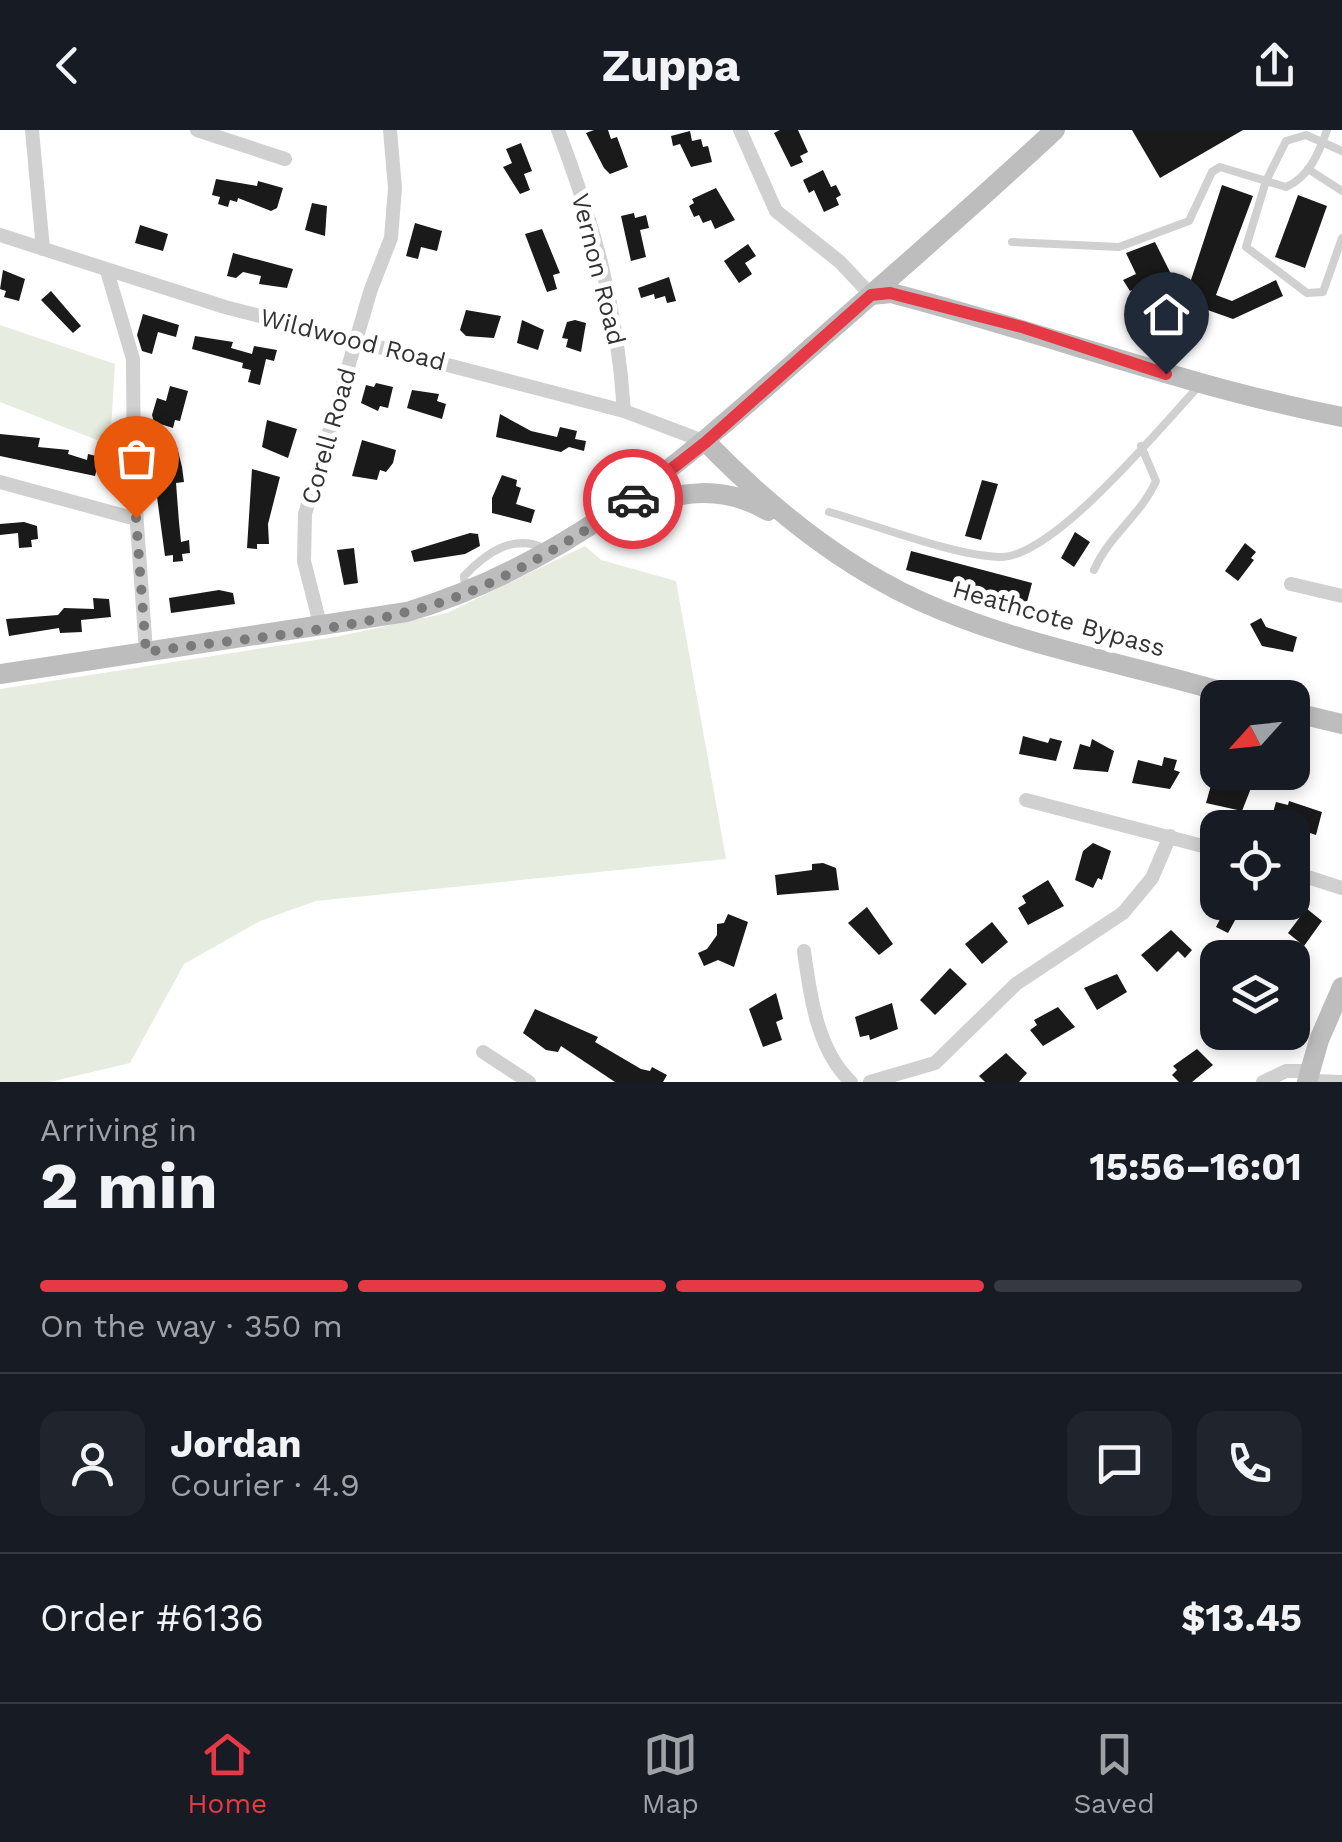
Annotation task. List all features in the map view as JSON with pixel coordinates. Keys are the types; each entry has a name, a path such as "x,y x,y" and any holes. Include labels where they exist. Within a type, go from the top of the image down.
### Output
{"main road":[{"path":"595,525 706,442 1055,130"},
{"path":"871,295 890,293 1022,327 1200,385 1342,417"},
{"path":"706,442 816,540"},
{"path":"0,674 407,612 466,592 595,525 656,501 714,491 742,495 816,540"},
{"name":"Heathcote Bypass","path":"816,540 897,590 979,624 1200,686"},
{"path":"1310,716 1342,724"},
{"path":"1308,1077 1342,988"}],"street":[{"path":"32,130 42,249"},
{"path":"197,130 285,160"},
{"name":"Corell Road","path":"321,628 304,561 305,514 342,402 356,338 391,238 396,188 390,130"},
{"name":"Vernon Road","path":"558,130 579,186 618,328 624,411"},
{"path":"740,130 776,211 840,262 871,295"},
{"name":"Wildwood Road","path":"0,235 225,307 356,338 624,411 706,442"},
{"path":"108,271 133,359 136,518 146,652"},
{"path":"0,482 136,518"},
{"path":"1292,584 1342,596"},
{"path":"1026,800 1200,845"},
{"path":"870,1082 935,1063 1016,984 1123,914 1152,878 1170,836"},
{"path":"1310,878 1342,888"},
{"path":"804,951 819,1026 837,1066 851,1082"},
{"path":"483,1052 530,1082"},
{"path":"1263,1082 1286,1071 1308,1077"}],"lane":[{"path":"1012,242 1118,247 1189,221 1212,172 1220,167 1286,188 1308,169 1327,130"},
{"path":"1342,152 1307,132 1286,141 1266,181 1246,247 1306,293 1323,292 1342,238"},
{"path":"1308,169 1342,191"},
{"path":"829,512 980,554 1018,555 1059,531 1200,385"},
{"path":"1094,570 1104,546 1148,498 1156,480 1141,446"},
{"path":"1308,1077 1342,1079"}],"shaded area":[{"path":"0,325 115,364 110,445 0,402"},
{"path":"585,546 601,560 676,581 726,859 316,901 260,921 184,964 130,1063 50,1082 0,1082 0,689 335,637 447,613"}],"building":[{"path":"608,130 611,139 617,137 628,167 610,174 604,168 586,133"},
{"path":"798,130 808,152 800,156 803,162 791,167 774,133"},
{"path":"1132,130 1243,130 1160,178"},
{"path":"690,131 692,141 701,139 703,147 708,146 712,162 691,167 680,144 673,146 671,136"},
{"path":"521,143 532,171 524,174 530,190 520,194 503,167 512,163 506,149"},
{"path":"823,170 831,187 836,185 841,195 836,198 839,205 824,212 814,190 809,193 803,180"},
{"path":"216,179 257,186 258,181 283,188 277,208 271,211 238,198 237,202 230,200 228,207 218,204 220,197 212,195"},
{"path":"1222,185 1253,196 1216,295 1232,301 1276,280 1283,296 1233,319 1140,286 1130,291 1123,280 1136,274 1126,253 1155,242 1174,280 1189,286"},
{"path":"716,188 735,220 715,229 711,220 703,223 699,215 694,217 689,206 694,203 692,199"},
{"path":"1298,195 1327,206 1305,268 1275,257"},
{"path":"312,203 327,206 325,236 305,230"},
{"path":"634,213 635,218 646,215 649,228 640,230 646,257 631,261 621,216"},
{"path":"415,223 442,231 437,251 421,247 418,259 406,256"},
{"path":"140,225 168,234 163,251 135,243"},
{"path":"542,229 560,273 553,275 557,289 547,292 525,234"},
{"path":"748,244 756,256 745,263 752,274 739,283 724,261"},
{"path":"233,253 293,269 287,288 259,284 261,276 243,272 236,278 227,276"},
{"path":"3,270 25,279 19,301 4,297 6,291 0,289"},
{"path":"669,277 676,301 667,303 665,296 655,299 654,294 641,298 638,288"},
{"path":"51,291 81,326 73,333 41,300"},
{"path":"466,310 501,316 494,338 466,336 460,330"},
{"path":"143,314 179,325 176,337 158,332 152,354 142,351 137,335"},
{"path":"522,320 544,330 538,350 517,343"},
{"path":"567,322 586,323 581,352 566,347 568,339 562,338"},
{"path":"195,336 233,342 231,348 252,354 254,346 277,350 274,361 266,359 260,385 248,382 251,370 242,368 243,363 192,349"},
{"path":"376,383 393,387 388,408 380,406 378,411 361,403 366,385 374,387"},
{"path":"170,386 188,391 180,421 175,420 173,428 154,422 152,415 157,398 166,401"},
{"path":"412,390 439,394 437,401 446,404 442,419 407,408"},
{"path":"500,414 531,431 557,437 560,427 577,431 575,439 586,441 584,451 569,447 561,452 496,437"},
{"path":"267,420 297,429 288,458 262,447"},
{"path":"0,434 40,438 38,447 69,450 68,454 87,460 88,454 100,457 95,476 0,456"},
{"path":"362,440 396,450 393,463 386,472 380,470 377,480 352,476"},
{"path":"157,447 177,447 182,467 184,482 176,483 179,522 181,542 189,540 190,553 182,554 183,561 173,562 173,555 165,556 157,497"},
{"path":"252,469 280,477 268,524 269,544 257,544 257,549 247,548"},
{"path":"502,475 517,480 516,486 521,488 516,504 535,510 531,523 492,513 492,498"},
{"path":"982,480 998,484 981,540 965,536"},
{"path":"24,522 37,526 38,539 31,540 32,547 19,548 18,533 0,535 0,524"},
{"path":"1075,532 1090,542 1074,567 1061,558"},
{"path":"478,534 480,546 465,554 414,562 411,551"},
{"path":"1245,543 1256,552 1238,581 1225,571"},
{"path":"354,548 358,583 344,585 337,550"},
{"path":"911,551 1032,583 1027,602 906,570"},
{"path":"219,590 233,593 235,604 171,613 169,598"},
{"path":"93,598 109,599 111,617 81,620 82,632 60,633 59,628 9,636 6,619 58,615 64,608 94,609"},
{"path":"1261,618 1266,627 1297,637 1293,652 1262,646 1250,624"},
{"path":"1023,736 1048,743 1050,738 1062,741 1056,761 1019,754"},
{"path":"1092,739 1114,751 1108,772 1073,769 1080,744 1090,747"},
{"path":"1164,757 1177,760 1174,770 1180,772 1170,789 1132,783 1138,760 1162,766"},
{"path":"1210,790 1250,790 1242,810 1206,803"},
{"path":"1289,801 1322,812 1316,835 1310,833 1310,810 1274,810 1276,802 1288,805"},
{"path":"1093,843 1111,851 1102,880 1098,878 1093,888 1075,880 1083,851"},
{"path":"812,864 836,868 839,890 777,895 775,875 812,870"},
{"path":"1048,880 1064,906 1028,925 1018,908 1026,903 1022,896"},
{"path":"867,907 893,944 879,955 848,923"},
{"path":"1310,911 1322,921 1308,940 1297,940 1288,933 1298,920 1310,920"},
{"path":"728,914 748,922 734,967 718,960 704,966 698,953 707,949 717,935 717,924 724,923"},
{"path":"1220,920 1235,920 1228,933 1216,927"},
{"path":"992,922 1008,942 982,964 965,944"},
{"path":"1171,930 1192,950 1185,958 1178,951 1157,972 1141,955"},
{"path":"950,968 967,984 935,1015 920,1000"},
{"path":"1117,974 1127,992 1097,1010 1084,988"},
{"path":"776,993 783,1019 776,1022 782,1040 763,1047 749,1009"},
{"path":"892,1003 898,1029 870,1040 869,1035 860,1037 855,1017"},
{"path":"1058,1007 1075,1027 1043,1046 1030,1030 1037,1025 1034,1020"},
{"path":"535,1009 598,1037 595,1042 641,1069 650,1071 652,1067 667,1075 663,1082 615,1082 561,1046 558,1052 546,1050 523,1033"},
{"path":"1197,1049 1213,1065 1192,1082 1179,1082 1172,1075 1177,1070 1173,1066"},
{"path":"1006,1053 1027,1073 1019,1082 985,1082 979,1076"}],"way so far":[{"path":"136,518 146,652 321,628 443,601 521,565 595,525 633,499"}],"route":[{"path":"633,499 706,442 871,295 882,292 1022,327 1166,374"}]}
